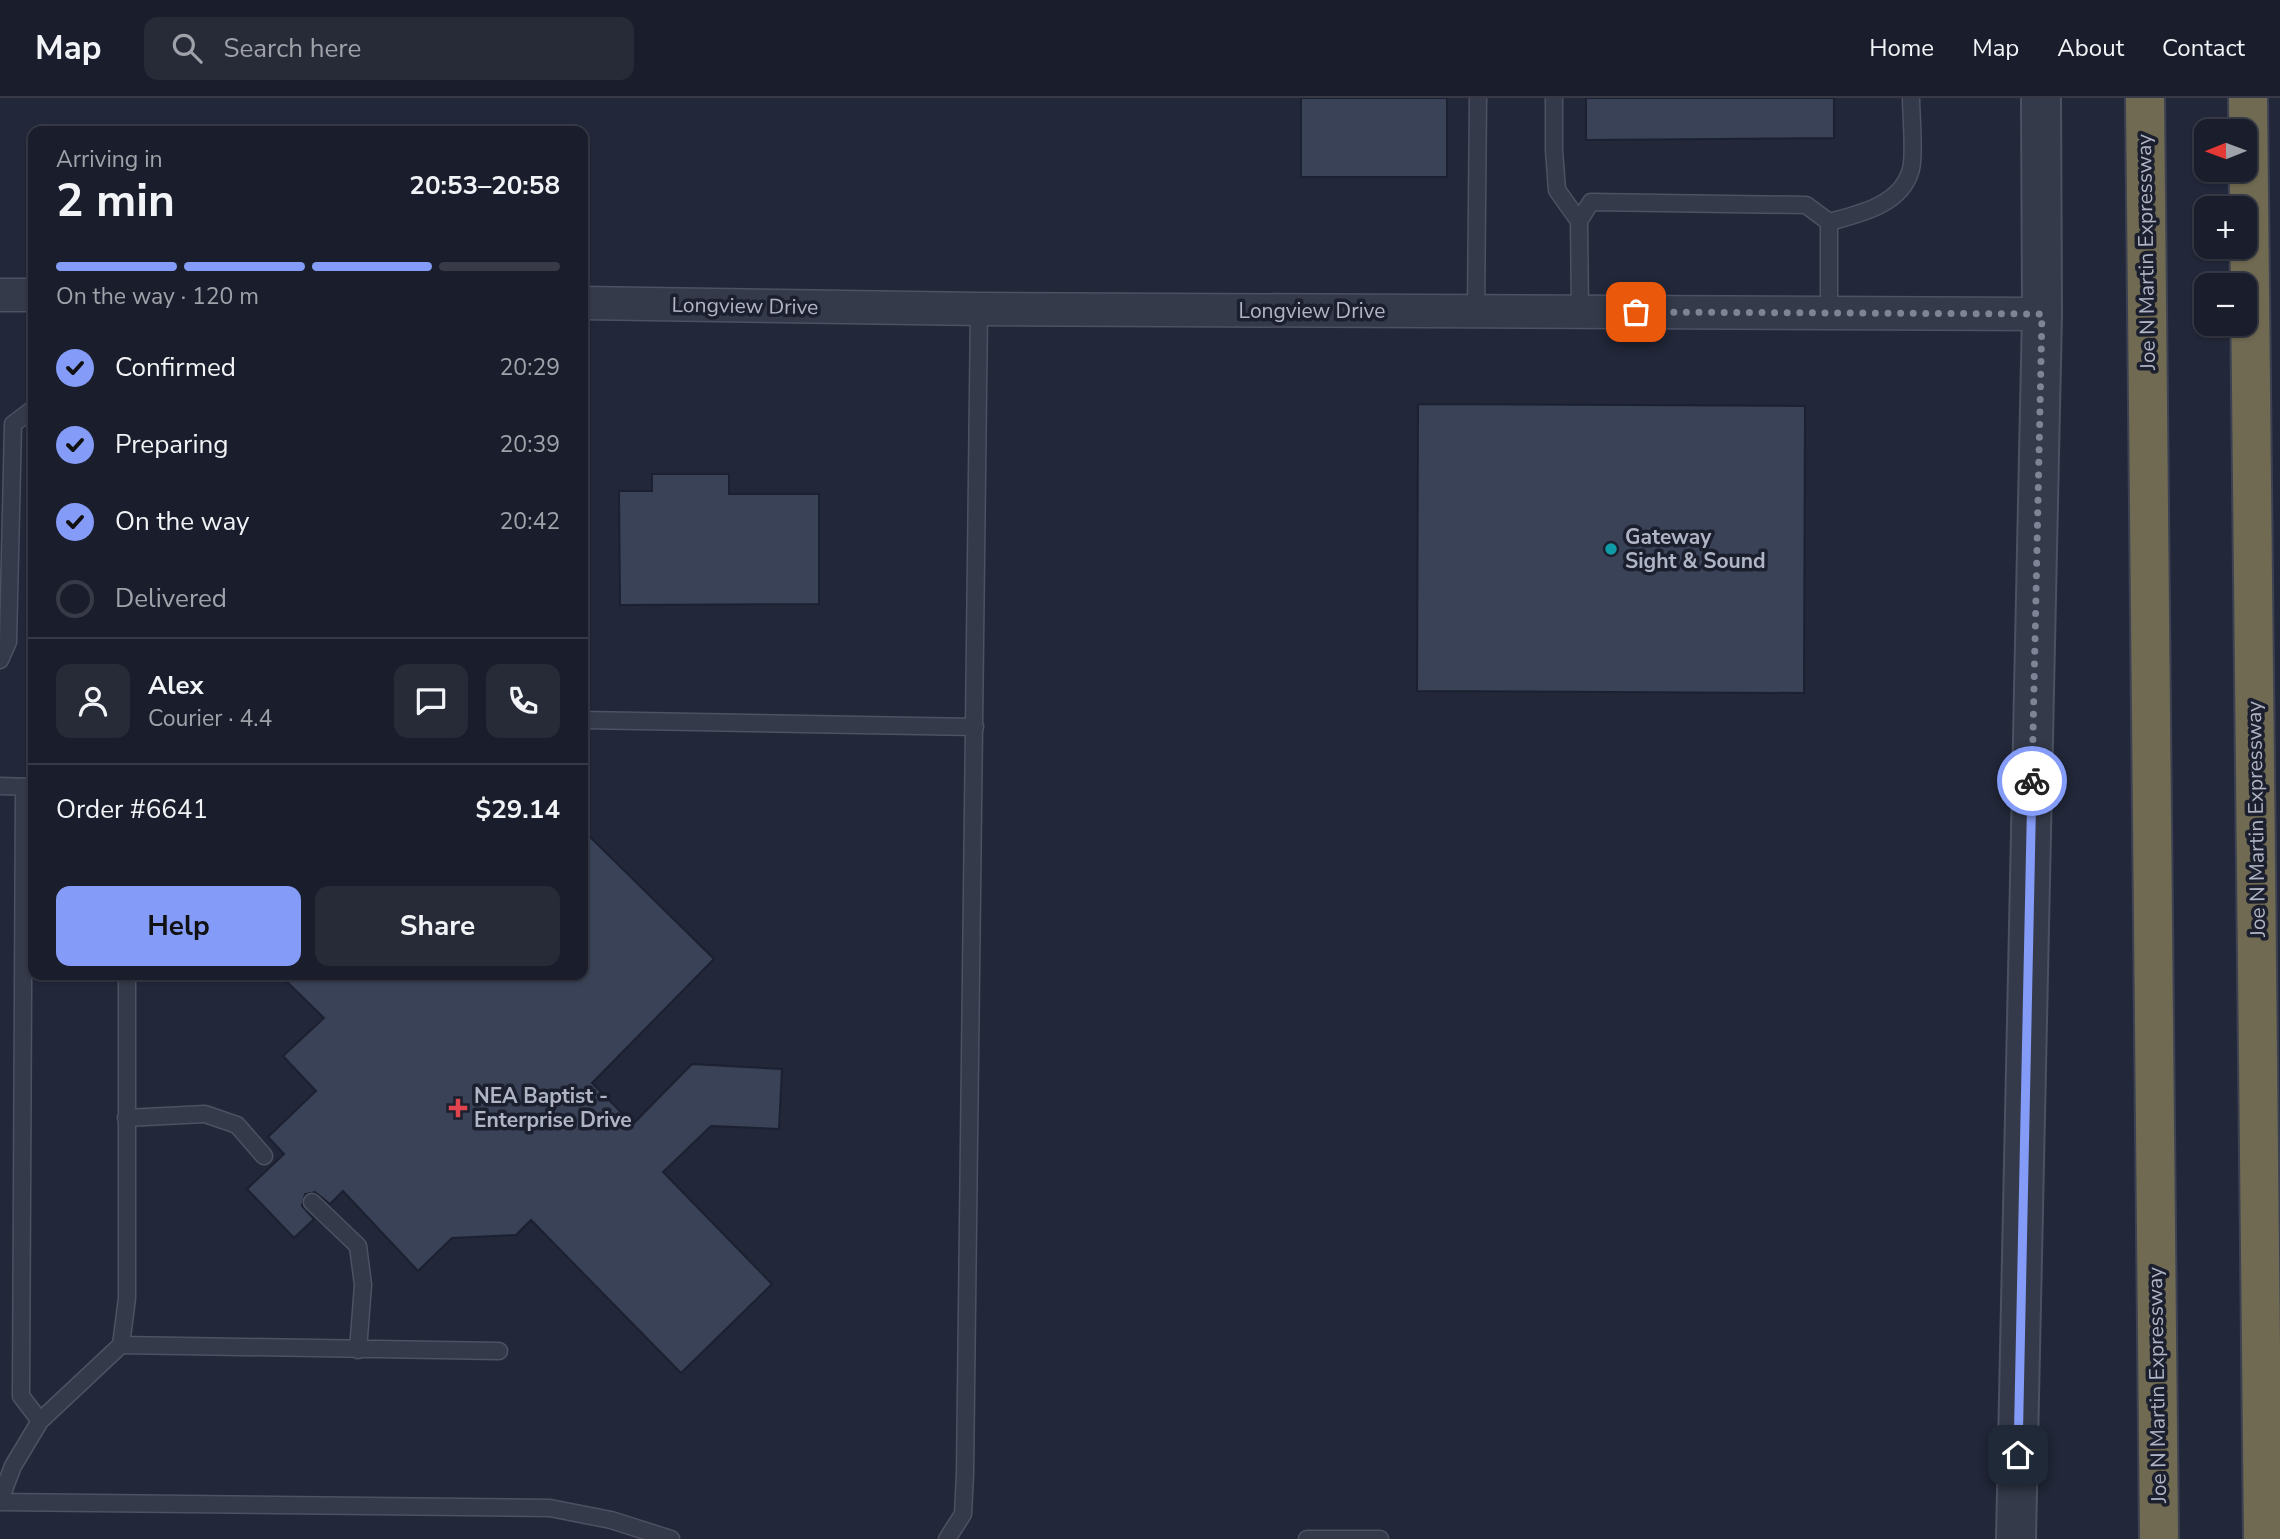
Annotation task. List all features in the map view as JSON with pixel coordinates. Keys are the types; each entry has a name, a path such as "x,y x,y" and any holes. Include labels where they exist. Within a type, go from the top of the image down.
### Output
{"highway":[{"name":"Joe N Martin Expressway","path":"2145,98 2159,1539"},
{"name":"Joe N Martin Expressway","path":"2248,98 2263,1539"}],"street":[{"path":"2016,1539 2042,314 2042,98"},
{"path":"0,295 28,295"},
{"name":"Longview Drive","path":"588,303 979,309 2042,314"}],"lane":[{"path":"1476,312 1478,98"},
{"path":"1554,98 1557,190 1579,221"},
{"path":"1829,222 1866,212 1884,203 1900,188 1911,169 1910,98"},
{"path":"1580,312 1579,221 1591,202 1806,205 1829,222"},
{"path":"1829,222 1829,313"},
{"path":"947,1539 963,1514 965,1474 979,309"},
{"path":"0,660 8,642 13,424 28,412"},
{"path":"588,720 975,727"},
{"path":"0,786 28,787 21,1396 40,1421"},
{"path":"127,980 127,1297 121,1345 40,1421 13,1466 0,1501 550,1508 611,1520 671,1539"},
{"path":"127,1118 205,1114 237,1125 264,1156"},
{"path":"312,1202 358,1246 363,1285 358,1350"},
{"path":"121,1345 499,1351"},
{"path":"1307,1539 1380,1539"}],"building":[{"path":"1301,98 1447,98 1447,177 1301,177"},
{"path":"1586,98 1834,98 1834,138 1586,140"},
{"name":"Gateway Sight & Sound","path":"1418,404 1805,406 1804,693 1417,691"},
{"path":"652,474 729,474 729,494 819,494 819,604 620,605 619,491 652,491"},
{"name":"NEA Baptist - Enterprise Drive","path":"588,835 714,959 592,1083 633,1124 692,1064 782,1069 779,1129 711,1126 663,1172 772,1284 681,1373 531,1220 516,1235 452,1238 418,1271 343,1191 330,1204 315,1192 305,1194 302,1206 314,1219 294,1238 247,1189 284,1154 268,1137 316,1091 283,1056 324,1018 285,980 588,980"}],"way so far":[{"path":"1636,312 2042,314 2032,781"}],"place":[{"name":"Gateway Sight & Sound","path":"1611,549"},
{"name":"NEA Baptist - Enterprise Drive","path":"458,1108"}],"route":[{"path":"2018,1455 2032,781"}]}
